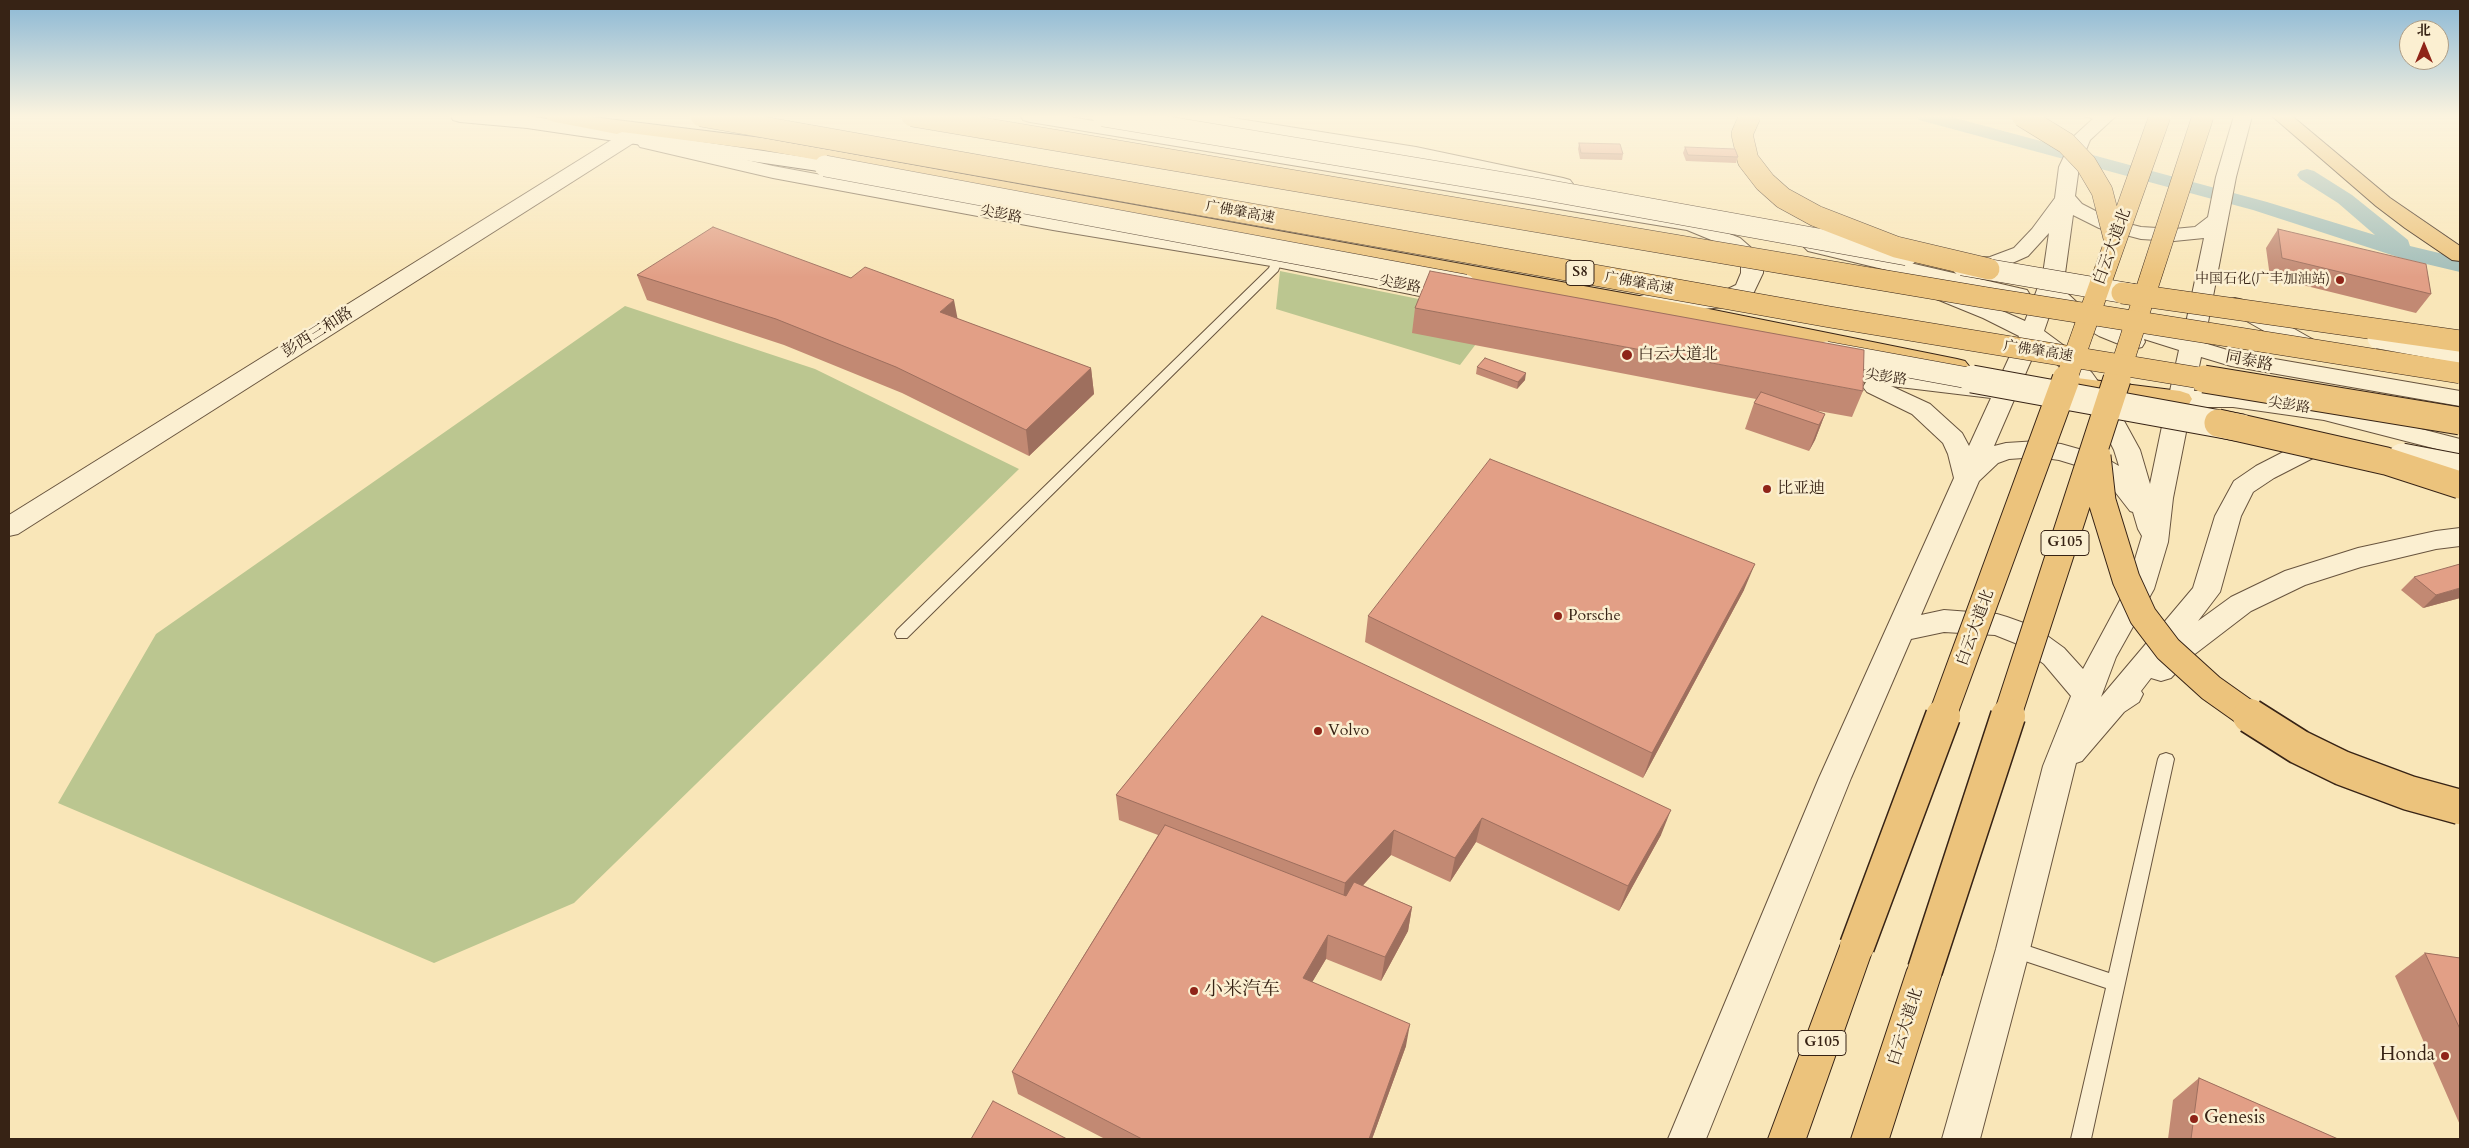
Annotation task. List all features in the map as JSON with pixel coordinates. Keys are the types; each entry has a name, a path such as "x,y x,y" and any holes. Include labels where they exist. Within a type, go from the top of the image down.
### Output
{"highway":[{"path":"903,170 1629,302 1990,372 2180,399"},
{"name":"广佛肇高速","path":"1002,170 1830,317 2460,422"},
{"path":"1229,170 1988,298 2460,373"},
{"path":"1755,170 1765,182 1784,198 1816,216 1896,247 1989,269"},
{"path":"2089,170 2102,191 2115,242"},
{"name":"白云大道北","path":"1787,1139 1973,635 2141,170"},
{"name":"白云大道北","path":"1870,1139 2186,170"},
{"path":"2345,170 2412,224 2460,255"},
{"path":"2122,293 2460,341"},
{"path":"2218,423 2386,461 2460,485"},
{"path":"2096,446 2102,501 2116,552 2143,616 2168,649 2211,688 2242,711 2299,747 2342,768 2374,780 2409,793 2460,807"}],"street":[{"name":"彭西三和路","path":"9,527 578,170"},
{"name":"尖彭路","path":"763,170 1053,224 1277,261 1479,301"},
{"path":"843,170 2460,468"},
{"path":"1355,170 1831,250 1972,264 1993,263 2010,258 2026,247 2039,233 2064,197"},
{"path":"1423,170 2460,353"},
{"path":"1497,170 1577,186 1724,236 1745,252 1752,264 1752,273 1745,289 1717,302 1680,304 1629,302"},
{"path":"2069,170 2052,277 2052,288 2071,309"},
{"path":"1961,1139 2013,950 2059,766 2102,657 2140,589 2155,542 2160,498 2205,288 2228,170"},
{"path":"2064,197 2076,208 2106,224 2141,233 2174,235 2200,233 2206,231 2218,219"},
{"path":"1831,250 2071,309 2107,331 2190,355 2460,447"},
{"path":"1831,250 1991,313 2036,336 2059,353 2094,391 2120,435 2136,474 2155,542"},
{"path":"1687,1139 1835,778 2035,324 2052,277"},
{"path":"2205,288 2375,385"},
{"name":"同泰路","path":"2190,355 2246,362 2449,397"},
{"name":"尖彭路","path":"1967,478 1961,454 1953,439 1921,409 1888,392 1811,367 1956,388 2063,397 2233,400 2277,404 2332,414 2460,447"},
{"path":"2449,397 2460,430"},
{"path":"2059,766 2206,592 2228,516 2243,487 2265,472 2306,451 2346,443 2389,443 2460,447"},
{"path":"1967,478 1989,457 2006,451 2038,449 2074,455 2091,461 2118,478 2140,506 2155,542"},
{"path":"2113,704 2157,674 2181,649 2242,604 2286,583 2358,558 2436,540 2460,537"},
{"path":"1899,631 1944,621 1996,625 2025,634 2054,656 2087,694"}],"lane":[{"path":"902,634 1274,269 1277,261"},
{"path":"2081,1139 2166,759"},
{"path":"2013,950 2117,984"}],"green space":[{"path":"1280,271 1498,315 1460,365 1276,309"},
{"path":"625,306 815,369 1019,469 574,903 434,963 58,803 156,634"}],"building":[{"path":"713,227 851,278 865,267 954,300 940,312 1091,368 1026,430 896,367 776,319 637,275"},
{"path":"2278,229 2426,264 2431,294 2282,258"},
{"path":"1430,271 1864,350 1863,391 1415,308"},
{"path":"1485,358 1526,373 1518,382 1477,367"},
{"path":"1761,392 1825,414 1819,425 1754,403"},
{"name":"Porsche","path":"1490,459 1755,564 1652,753 1368,616"},
{"path":"2460,564 2460,588 2436,595 2414,577"},
{"name":"Volvo","path":"1262,616 1671,810 1628,886 1482,818 1455,858 1394,830 1345,883 1116,795"},
{"name":"小米汽车","path":"1165,825 1346,896 1354,882 1412,907 1385,957 1328,935 1303,978 1410,1024 1369,1139 1142,1139 1012,1072"},
{"path":"2425,953 2460,958 2460,1029"},
{"path":"2199,1078 2338,1139 2191,1139"},
{"path":"993,1101 1067,1139 971,1139"}],"waterway":[{"path":"2125,170 2260,206 2409,253 2460,265"},
{"path":"2307,175 2345,199 2400,245"}],"place":[{"name":"中国石化(广丰加油站)","path":"2340,280"},
{"name":"白云大道北","path":"1627,355"},
{"name":"比亚迪","path":"1767,489"},
{"name":"Porsche","path":"1558,616"},
{"name":"Volvo","path":"1318,731"},
{"name":"小米汽车","path":"1194,991"},
{"name":"Honda","path":"2445,1056"},
{"name":"Genesis","path":"2194,1119"}]}
